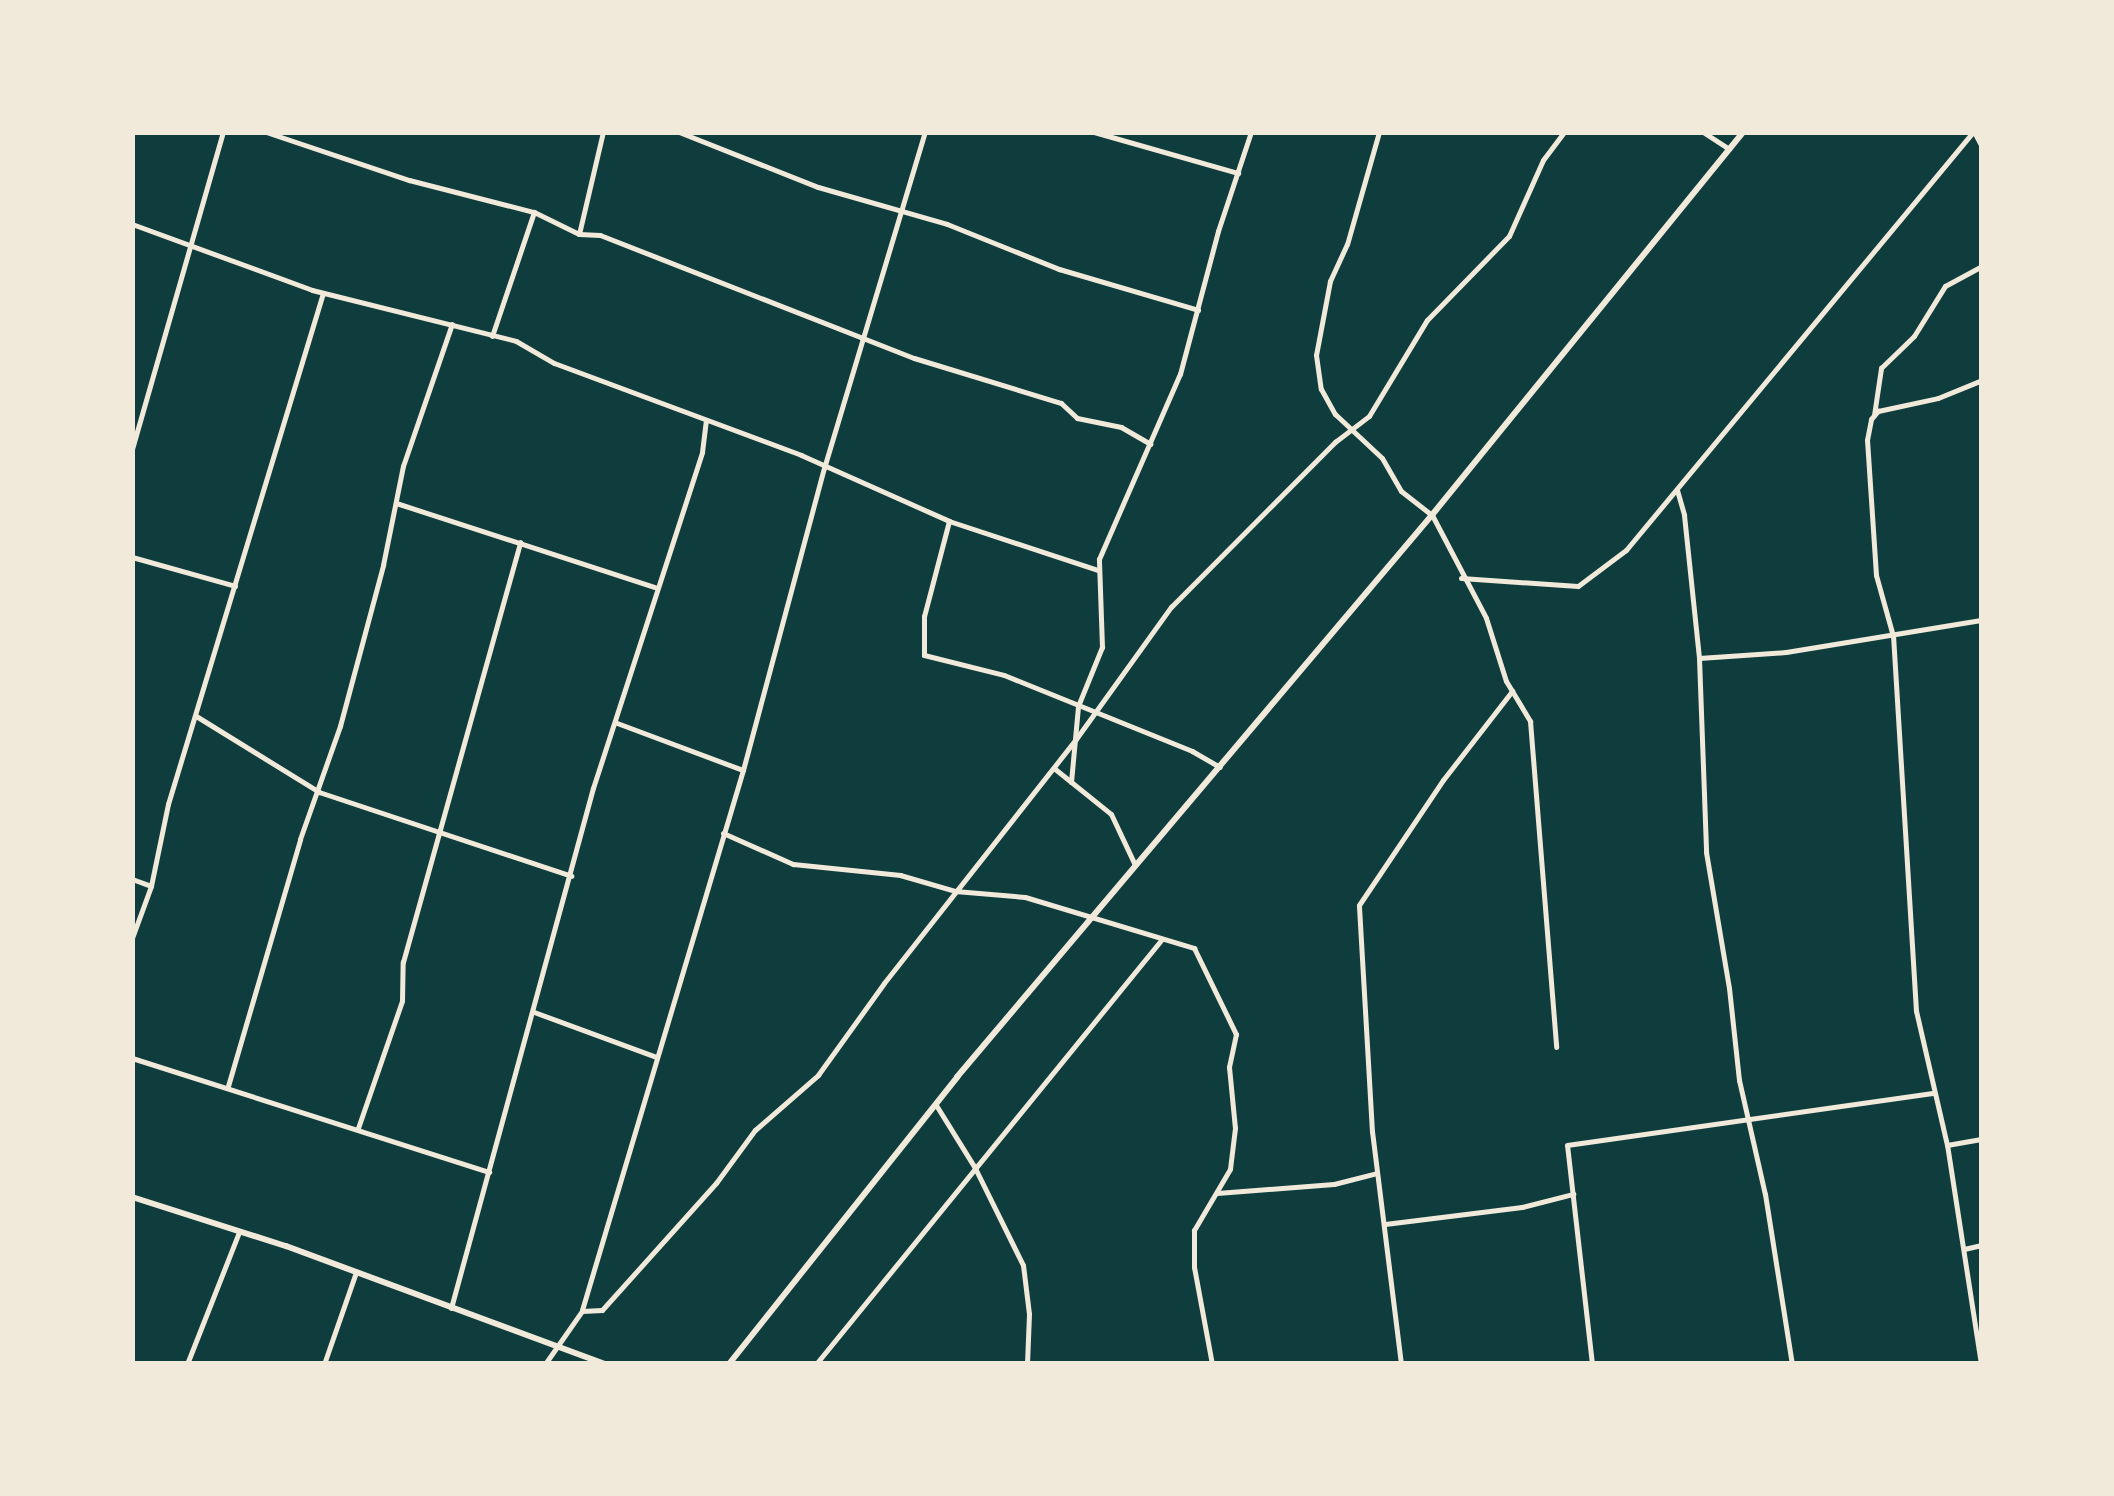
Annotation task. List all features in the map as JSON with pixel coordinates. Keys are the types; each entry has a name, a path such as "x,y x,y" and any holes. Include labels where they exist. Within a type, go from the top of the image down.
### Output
{"street":[{"path":"132,449 193,248 223,132"},
{"path":"266,132 410,180 534,212 579,234 600,235 865,338 1061,403 1078,418 1122,428 1151,444"},
{"path":"579,234 603,132"},
{"path":"679,132 818,187 963,230 1058,269 1198,310"},
{"path":"545,1364 582,1311 722,833 744,770 824,468 926,132"},
{"path":"1094,132 1238,173"},
{"path":"1071,782 1078,706 1102,647 1098,570 1104,545 1180,374 1251,132"},
{"path":"1379,132 1348,244 1330,281 1316,355 1328,406 1382,458 1401,491 1432,515 1461,578 1486,618 1512,691 1530,721 1556,1047"},
{"path":"582,1311 602,1310 716,1182 756,1130 818,1075 1176,602 1198,585 1336,442 1377,406 1428,320 1510,236 1543,160 1564,132"},
{"path":"1703,132 1729,148"},
{"path":"729,1364 936,1105 1432,515 1743,132"},
{"path":"1461,578 1584,585 1632,543 1652,513 1677,490 1974,132 1982,145"},
{"path":"492,336 534,212"},
{"path":"132,224 323,292 394,314 492,336 949,521 1098,570"},
{"path":"1980,1364 1947,1145 1916,1012 1893,636 1876,576 1867,440 1881,368 1914,336 1945,286 1982,266"},
{"path":"132,938 151,886 168,804 323,292"},
{"path":"228,1086 300,839 320,792 372,607 402,466 452,324"},
{"path":"1874,414 1938,398 1982,380"},
{"path":"451,1308 593,788 617,722 655,587 702,452 706,420"},
{"path":"1677,490 1684,515 1699,658 1698,718 1706,852 1729,988 1739,1080 1792,1364"},
{"path":"396,503 655,587"},
{"path":"949,521 927,602 923,654 952,665 998,672 1192,750 1220,766"},
{"path":"358,1128 402,1001 404,962 520,542"},
{"path":"132,557 235,586"},
{"path":"1699,658 1893,636 1982,620"},
{"path":"1401,1364 1377,1173 1358,906 1443,780 1512,691"},
{"path":"196,716 320,792 570,876"},
{"path":"617,722 744,770"},
{"path":"1054,768 1112,814 1136,868"},
{"path":"722,833 793,864 900,874 955,892 1025,897 1194,948 1236,1034 1230,1086 1235,1128 1230,1169 1197,1221 1193,1250 1212,1364"},
{"path":"132,879 151,886"},
{"path":"816,1364 1162,939"},
{"path":"534,1012 656,1057"},
{"path":"132,1058 489,1172"},
{"path":"1592,1364 1567,1145 1934,1093"},
{"path":"936,1105 975,1168 1024,1265 1029,1314 1026,1364"},
{"path":"1947,1145 1982,1139"},
{"path":"1215,1193 1334,1184 1377,1173"},
{"path":"1385,1224 1522,1207 1574,1194"},
{"path":"132,1196 356,1271 605,1364"},
{"path":"186,1364 239,1232"},
{"path":"1964,1248 1982,1245"},
{"path":"324,1364 356,1271"}]}
